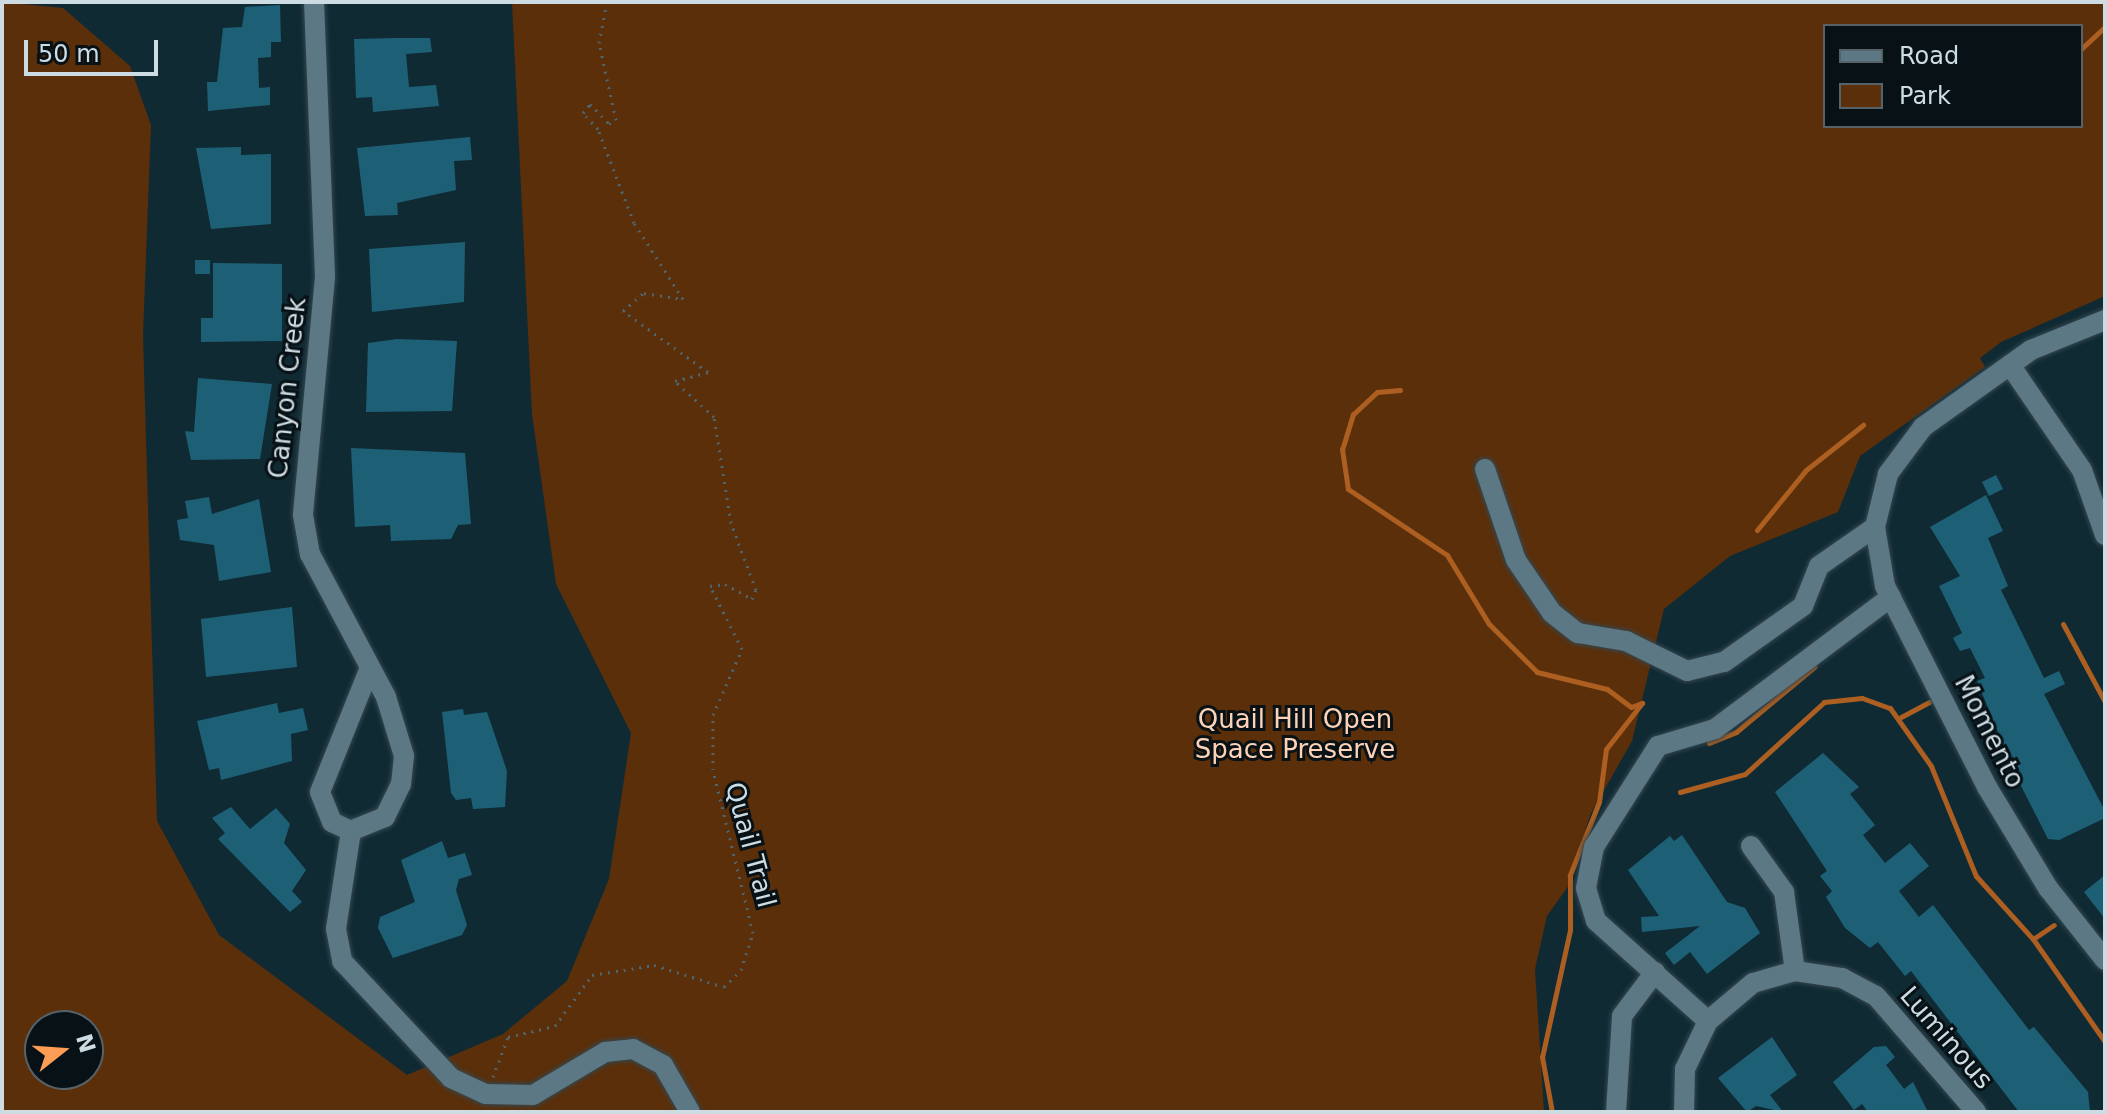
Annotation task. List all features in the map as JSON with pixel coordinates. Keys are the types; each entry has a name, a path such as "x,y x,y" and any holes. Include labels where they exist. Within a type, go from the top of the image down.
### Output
{"street":[{"name":"Canyon Creek","path":"314,2 325,277 303,515 310,554 398,727 401,784 385,817 351,831"},
{"path":"1485,469 1516,560 1552,613 1578,633 1626,641 1687,671 1724,662 1803,606 1823,562 1876,517 1913,437 2010,365 2105,320"},
{"path":"2010,365 2082,470 2105,535"},
{"name":"Momento","path":"1876,517 1891,597 2022,849 2105,960"},
{"path":"1708,1021 1655,972 1605,932 1586,888 1594,847 1638,772 1658,746 1715,729 1891,597"},
{"path":"369,670 320,792 332,822 351,831 336,929 342,961 441,1070 486,1094 545,1092 605,1052 633,1049 663,1065 690,1112"},
{"path":"1751,846 1784,892 1795,971"},
{"name":"Luminous","path":"1684,1112 1688,1060 1708,1021 1753,983 1795,971 1842,978 1876,996 1976,1112"},
{"path":"1616,1112 1622,1016 1655,972"}],"path":[{"name":"Quail Trail","path":"486,1094 508,1037 555,1026 592,975 661,965 719,988 741,970 752,939 713,770 713,715 742,649 710,586 725,584 752,599 756,590 731,523 714,417 675,381 708,372 623,311 644,293 683,299 634,223 598,129 583,113 590,104 609,124 616,120 602,76 599,43 607,2"}],"green space":[{"name":"Quail Hill Open Space Preserve","path":"2,2 63,8 130,66 151,125 143,335 157,821 219,935 407,1075 503,1034 567,981 609,879 631,733 556,584 532,414 512,2 2105,2 2105,296 2001,342 1980,358 1985,367 1860,456 1838,512 1730,556 1664,609 1632,741 1590,815 1569,885 1547,916 1535,969 1544,1112 2,1112"}],"building":[{"path":"280,5 281,42 271,42 271,57 258,58 259,88 270,87 270,105 208,111 207,82 217,82 223,28 242,27 245,7"},
{"path":"430,38 432,52 406,54 409,87 436,85 439,106 373,112 372,97 356,98 354,39"},
{"path":"470,137 472,160 454,161 456,190 397,203 398,215 365,216 357,148"},
{"path":"241,147 241,155 271,154 271,224 211,229 196,148"},
{"path":"465,242 464,302 372,312 369,249"},
{"path":"195,260 210,260 210,274 195,274"},
{"path":"213,263 282,264 282,341 201,342 201,318 213,318"},
{"path":"397,339 457,341 452,411 366,412 368,343"},
{"path":"198,378 272,384 260,459 191,460 185,431 194,432"},
{"path":"351,448 465,453 471,524 458,525 451,539 391,541 390,525 355,527"},
{"path":"1996,475 2003,489 1989,496 1982,482"},
{"path":"1986,495 2003,531 1988,538 2008,586 2001,590 2044,678 2059,671 2065,684 2044,694 2105,811 2105,818 2059,840 2048,839 2016,776 1977,681 1985,678 1970,648 1960,651 1953,638 1962,633 1939,586 1960,576 1930,527"},
{"path":"209,497 212,514 259,499 271,572 219,581 214,545 180,540 177,520 188,518 185,501"},
{"path":"292,607 297,667 206,677 201,619"},
{"path":"277,703 279,713 303,708 308,730 291,734 292,761 221,780 219,768 209,770 197,721"},
{"path":"463,709 464,715 487,712 507,771 505,807 473,809 471,798 456,800 451,793 442,712"},
{"path":"1823,753 1859,787 1850,794 1875,825 1863,835 1885,863 1910,843 1929,866 1899,891 1919,917 1933,905 2029,1030 2034,1027 2088,1092 2090,1112 2019,1112 1911,971 1905,976 1878,942 1870,948 1845,928 1826,897 1832,891 1820,876 1827,871 1775,792"},
{"path":"231,807 250,829 276,808 290,824 284,843 306,870 292,891 302,902 290,912 218,839 225,833 212,818"},
{"path":"1682,835 1727,902 1745,908 1760,933 1707,974 1690,952 1674,965 1665,953 1700,926 1642,932 1641,917 1659,916 1628,870 1670,836 1674,841"},
{"path":"442,841 448,858 465,853 472,875 459,879 456,890 467,925 462,935 393,958 378,928 380,917 415,902 401,860"},
{"path":"2105,875 2105,919 2084,892"},
{"path":"1772,1037 1797,1075 1770,1095 1783,1112 1756,1106 1747,1112 1718,1078"},
{"path":"1886,1046 1895,1057 1886,1065 1904,1089 1913,1082 1928,1112 1868,1112 1862,1104 1854,1110 1833,1082 1874,1047"}],"waterway":[{"path":"2083,47 2105,27"},
{"path":"1400,390 1377,392 1353,414 1342,449 1348,489 1447,555 1489,624 1537,672 1607,689 1631,707 1642,703 1606,749 1599,802 1570,875 1570,930 1542,1057 1552,1112"},
{"path":"1757,530 1806,470 1863,425"},
{"path":"2063,624 2105,702"},
{"path":"1709,743 1736,732 1814,667"},
{"path":"1680,792 1745,774 1824,702 1862,698 1890,708 1931,766 1976,876 2033,939 2105,1042"},
{"path":"1901,717 1929,702"},
{"path":"2033,939 2054,925"}]}
